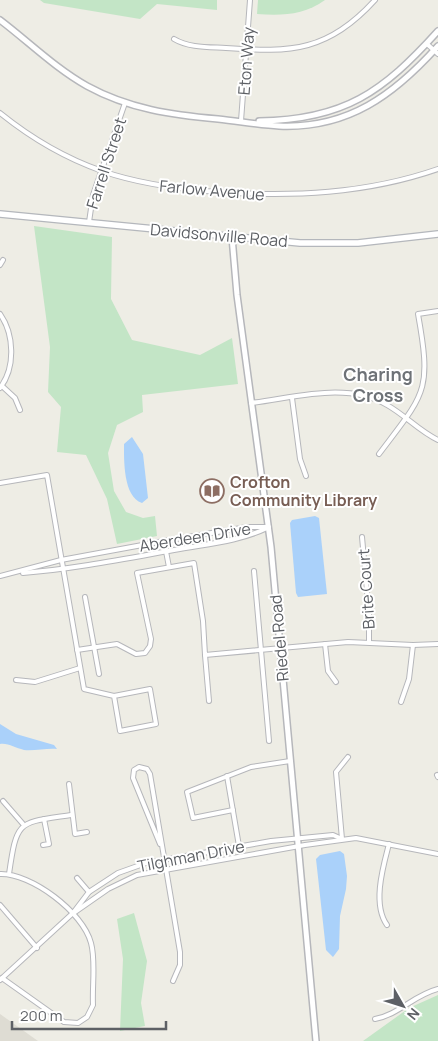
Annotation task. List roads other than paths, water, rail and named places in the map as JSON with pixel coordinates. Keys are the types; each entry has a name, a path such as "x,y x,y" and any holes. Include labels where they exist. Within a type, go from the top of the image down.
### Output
{"main road":[{"name":"Davidsonville Road","path":"0,214 232,237 329,244 388,241 438,234"}],"street":[{"name":"Eton Way","path":"241,121 250,0"},
{"path":"174,40 188,45 282,51 317,42 352,23 375,0"},
{"path":"0,20 70,75 87,86 125,103 163,113 277,126 299,126 323,122 359,111 401,84 437,50 426,44"},
{"path":"241,121 303,118 338,109 383,85 405,67 438,31"},
{"name":"Farrell Street","path":"89,222 91,202 125,103"},
{"name":"Farlow Avenue","path":"0,113 42,143 102,171 161,186 278,195 350,190 404,179 438,169"},
{"name":"Riedel Road","path":"232,237 251,403 269,527 296,839 316,1041"},
{"path":"0,265 3,260"},
{"path":"379,454 422,394 426,374 426,356 418,314 438,311"},
{"path":"0,314 10,333 11,360 1,387 14,398 20,410"},
{"path":"251,403 331,393 357,394 379,400 438,440"},
{"path":"292,398 300,459 306,476"},
{"path":"0,483 47,475 84,689 114,696 150,690 156,724 120,731 114,696"},
{"name":"Aberdeen Drive","path":"15,574 61,560 247,527 269,527"},
{"name":"Aberdeen Drive","path":"0,576 63,570 166,552 248,537 269,527"},
{"name":"Brite Court","path":"362,537 369,613 369,642"},
{"path":"164,541 169,567"},
{"path":"77,650 117,644 139,655 148,650 151,639 137,573 194,563 203,621 209,700"},
{"path":"254,571 269,741"},
{"path":"85,597 98,674"},
{"path":"205,654 369,642 413,645 438,644"},
{"path":"325,644 328,671 336,682"},
{"path":"401,702 409,679 413,645"},
{"path":"16,680 35,682 80,668"},
{"path":"348,757 336,772 342,839 356,838 438,854"},
{"path":"233,810 193,818 187,792 251,767 290,761"},
{"path":"160,844 150,774 147,769 139,766 134,770 134,778 164,859 180,952 180,965 173,981"},
{"path":"227,776 239,846"},
{"path":"69,784 71,815 75,834 87,832"},
{"path":"3,801 23,824"},
{"path":"9,874 15,836 23,824 71,815"},
{"path":"43,845 49,844 44,819"},
{"name":"Tilghman Drive","path":"1,979 73,913 89,892 118,873 146,863 239,846 333,835 342,839"},
{"name":"Tilghman Drive","path":"73,913 122,881 142,874 297,847 333,843 342,839"},
{"path":"387,925 382,918 380,908 383,870 389,844"},
{"path":"0,874 9,874 36,884 81,921 92,948 93,1004 90,1013 83,1021 73,1024 64,1022 1,979"},
{"path":"78,878 89,892"},
{"path":"0,905 37,948"},
{"path":"375,1019 389,1015 413,998 438,989"}],"water":[{"path":"132,437 143,454 148,498 142,503 131,493 126,477 124,444"},
{"path":"315,516 319,518 327,594 298,597 296,593 290,523 292,520"},
{"path":"0,724 16,734 54,745 57,749 24,750 0,744"},
{"path":"340,851 344,854 347,876 340,916 339,949 333,957 326,950 316,859 320,855"}],"place":[{"name":"Crofton Community Library","path":"212,491"}],"district":[{"name":"Charing Cross","path":"378,385"}]}
